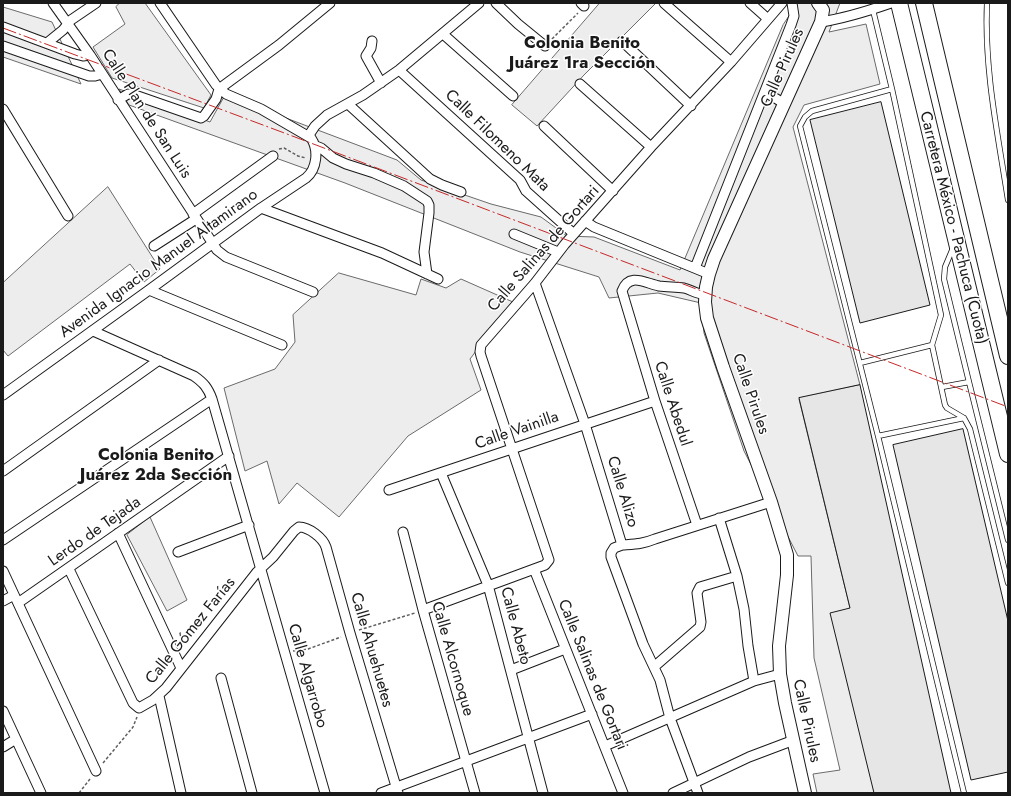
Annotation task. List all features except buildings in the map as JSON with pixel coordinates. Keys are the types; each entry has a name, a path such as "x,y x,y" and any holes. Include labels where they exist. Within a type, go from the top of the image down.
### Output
{"highway":[{"name":"Carretera México - Pachuca (Cuota)","path":"924,3 1008,356"},
{"name":"Carretera México - Pachuca (Cuota)","path":"897,5 1008,454"}],"street":[{"name":"Calle Plan de San Luis","path":"53,3 90,55 219,253 226,258 313,292"},
{"path":"47,43 64,30 68,23 96,3"},
{"path":"160,3 219,89 226,94 261,109 309,135 316,146 321,148 333,158 404,186 424,199 429,205 424,252 427,274"},
{"path":"118,100 128,94 132,94 202,118 216,99 219,89 279,45 330,3"},
{"path":"309,135 318,122 381,83 399,70 479,3"},
{"path":"496,3 518,24 545,46"},
{"path":"664,3 731,62"},
{"path":"750,3 768,19"},
{"name":"Calle Salinas de Gortari","path":"623,793 534,569 549,562 549,557 512,450 480,349 486,339 535,283 558,252 585,221 651,147 731,62 782,3"},
{"name":"Calle Pirules","path":"695,268 791,25 794,16 792,3"},
{"path":"818,3 823,10 821,22 842,19 897,5"},
{"name":"Calle Pirules","path":"805,793 780,674 779,646 788,562 785,546 711,329 706,309 705,294 709,274 720,245 821,22"},
{"path":"3,27 83,56 90,55"},
{"path":"443,34 513,96"},
{"path":"372,41 371,48 366,56 381,83"},
{"path":"622,41 691,106"},
{"path":"3,46 89,76 102,74"},
{"name":"Calle Filomeno Mata","path":"399,70 520,180 526,191 574,234"},
{"path":"580,84 651,147"},
{"path":"765,92 784,104"},
{"path":"348,104 430,179 461,192"},
{"path":"3,109 68,216"},
{"path":"544,126 613,191"},
{"name":"Avenida Ignacio Manuel Altamirano","path":"3,395 212,243 309,176 316,157 316,146"},
{"path":"154,246 195,217 273,156"},
{"path":"261,208 382,253 438,279"},
{"path":"585,221 594,227 709,274"},
{"path":"514,234 558,252"},
{"name":"Calle Abedul","path":"697,525 655,401 622,291 624,284 630,281 642,280 658,286 684,288 698,294 705,294"},
{"name":"Calle Alizo","path":"535,283 585,424 622,545 614,548 611,553 611,557 643,644 655,666 664,692 670,718 698,793"},
{"path":"149,290 282,344"},
{"name":"Calle Algarrobo","path":"92,331 194,376 208,388 249,524 325,793"},
{"path":"3,471 159,360"},
{"path":"3,540 212,398"},
{"name":"Calle Vainilla","path":"389,490 655,401"},
{"name":"Lerdo de Tejada","path":"3,600 16,599 69,569 229,456"},
{"name":"Calle Abeto","path":"441,473 488,585 543,793"},
{"path":"622,545 639,545 646,543 697,525 771,502"},
{"path":"719,518 737,576 744,609 754,681"},
{"path":"178,552 249,524"},
{"name":"Calle Gómez Farías","path":"139,708 159,696 261,568 273,557 294,532 302,527"},
{"name":"Calle Ahuehuetes","path":"302,527 324,541 397,790"},
{"name":"Calle Alcornoque","path":"403,532 422,610 475,793"},
{"path":"118,533 181,668"},
{"path":"69,569 133,703 139,708"},
{"path":"422,610 534,569"},
{"path":"3,571 96,772"},
{"path":"655,666 700,626 701,622 697,594 700,587 737,576"},
{"path":"511,670 565,649"},
{"path":"605,746 754,681 780,674"},
{"path":"221,678 252,793"},
{"path":"159,696 181,793"},
{"path":"3,711 41,793"},
{"path":"380,793 397,790 466,761 592,714"},
{"path":"3,747 16,739"},
{"path":"673,793 749,757 794,740"}],"lane":[{"path":"987,3 986,40 989,78 1008,200"},
{"path":"873,10 892,88 941,315 932,345 942,388 947,408 964,418 970,429 1008,583"},
{"path":"892,88 812,111 805,117 800,126 800,130 860,363 964,793"},
{"path":"956,240 945,267 944,279 1008,540"},
{"path":"860,363 932,345"},
{"path":"942,388 969,382"},
{"path":"878,436 964,418"}],"path":[{"path":"545,46 583,5"},
{"path":"273,156 282,148 288,149 304,158 316,157"},
{"path":"79,793 133,726 137,719 139,708"}],"shaded area":[{"path":"120,3 145,3 211,95 204,108 112,78 93,47 125,24 116,7"},
{"path":"600,3 656,3 584,75 537,126 512,105"},
{"path":"798,3 840,3 829,32 866,24 880,84 804,105 793,127 860,385 799,399 850,608 874,793 817,793 813,774 840,770 814,658 811,556 798,556 744,451 704,333 701,303 658,293 609,298 599,277 520,252 345,183 129,105 119,89 210,122 225,95 397,160 421,180 491,204 541,217 567,236 594,237 680,270 783,25"},
{"path":"3,7 52,22 81,84 3,57"},
{"path":"108,187 160,269 144,282 130,264 8,356 3,350 3,283"},
{"path":"339,273 416,295 421,279 446,288 461,279 513,302 470,359 481,390 408,436 339,517 297,483 279,504 267,461 245,471 224,388 275,369 295,342 293,315"},
{"path":"150,517 187,600 167,611 127,535"}],"power":[{"path":"3,28 1008,407"}],"district":[{"name":"Colonia Benito Juárez 1ra Sección","path":"582,54"},
{"name":"Colonia Benito Juárez 2da Sección","path":"156,466"}]}
